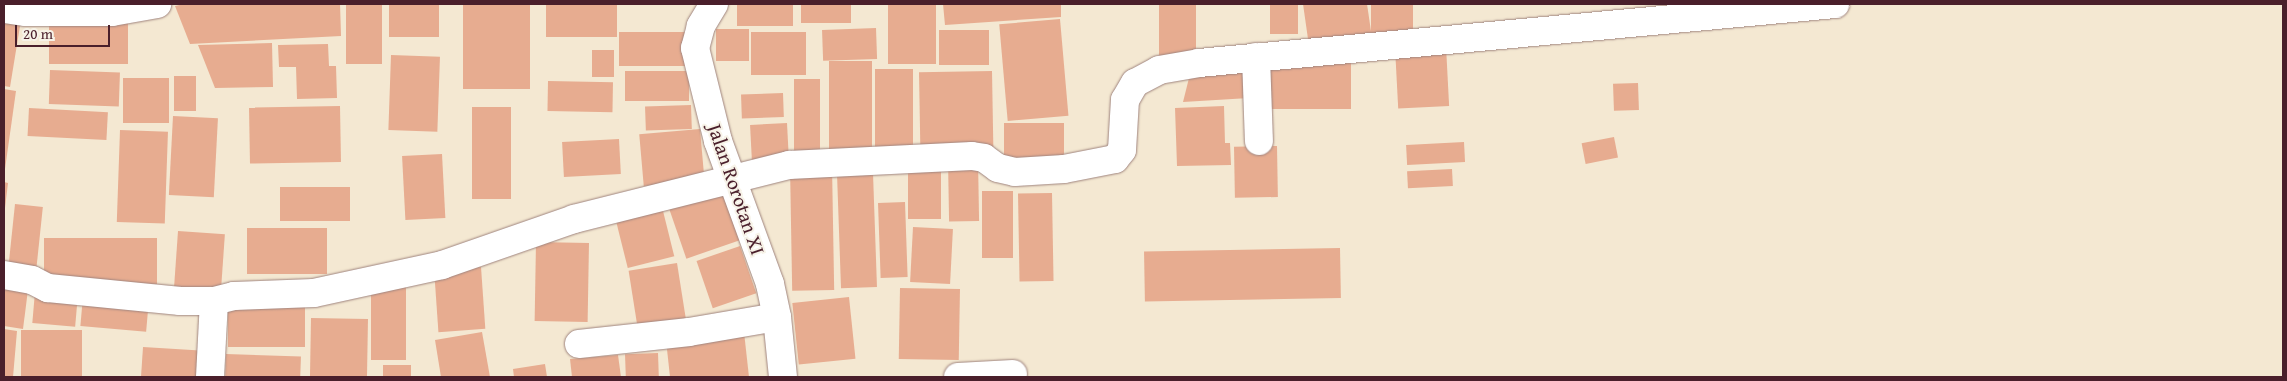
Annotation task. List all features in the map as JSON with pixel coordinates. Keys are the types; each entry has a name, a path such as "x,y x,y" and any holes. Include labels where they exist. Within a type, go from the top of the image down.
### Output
{"street":[{"path":"4,9 26,12 112,12 157,4"},
{"name":"Jalan Rorotan XI","path":"714,4 701,26 695,48 718,141 730,179 770,284 777,317 783,377"},
{"path":"4,275 32,280 48,288 180,301 214,301 234,296 314,293 442,265 574,219 789,165 972,156 984,158 998,168 1015,172 1091,165 1115,159 1122,150 1125,100 1135,83 1159,70 1199,63 1836,4"},
{"path":"1256,58 1260,141"},
{"path":"210,377 214,301"},
{"path":"579,344 689,332 777,317"},
{"path":"958,377 1013,374"}],"building":[{"path":"184,4 340,4 341,36 190,44 175,6"},
{"path":"346,4 382,4 382,64 346,64"},
{"path":"389,4 439,4 439,37 389,37"},
{"path":"463,4 530,4 530,89 463,89"},
{"path":"546,4 617,4 617,37 546,37"},
{"path":"737,4 793,4 793,26 737,26"},
{"path":"801,4 851,4 851,23 801,23"},
{"path":"888,4 936,4 936,64 888,64"},
{"path":"943,4 1061,4 1061,17 945,25"},
{"path":"1159,4 1196,4 1196,66 1159,66"},
{"path":"1270,4 1298,4 1298,34 1270,34"},
{"path":"1303,4 1367,4 1372,38 1309,46"},
{"path":"1371,4 1413,4 1413,41 1371,41"},
{"path":"49,16 128,16 128,64 49,64"},
{"path":"4,17 21,20 10,87 4,86"},
{"path":"1060,19 1068,116 1008,121 999,24"},
{"path":"876,28 877,59 823,61 822,30"},
{"path":"716,29 749,29 749,61 716,61"},
{"path":"939,30 989,30 989,65 939,65"},
{"path":"619,32 685,32 685,66 619,66"},
{"path":"751,32 806,32 806,75 751,75"},
{"path":"272,43 273,87 215,88 198,45"},
{"path":"328,44 329,66 336,66 337,98 297,99 296,67 279,67 278,45"},
{"path":"1446,46 1449,106 1398,109 1395,49"},
{"path":"592,50 614,50 614,77 592,77"},
{"path":"391,55 440,57 437,132 388,130"},
{"path":"1259,59 1351,59 1351,109 1259,109"},
{"path":"829,61 872,61 872,155 829,155"},
{"path":"1248,65 1249,98 1183,102 1192,66"},
{"path":"875,69 913,69 913,152 875,152"},
{"path":"50,70 120,72 119,106 49,104"},
{"path":"625,71 689,71 689,101 625,101"},
{"path":"992,71 993,149 920,150 919,72"},
{"path":"174,76 196,76 196,111 174,111"},
{"path":"123,78 169,78 169,123 123,123"},
{"path":"794,79 820,79 820,151 794,151"},
{"path":"548,81 613,82 612,112 547,111"},
{"path":"1638,83 1639,110 1614,111 1613,84"},
{"path":"4,89 16,91 5,169 4,168"},
{"path":"783,93 784,117 742,118 741,94"},
{"path":"691,105 692,129 646,131 645,107"},
{"path":"340,106 341,162 250,164 249,108"},
{"path":"1224,106 1225,143 1230,143 1231,165 1177,166 1175,108"},
{"path":"472,107 511,107 511,199 472,199"},
{"path":"29,108 108,112 106,140 28,136"},
{"path":"173,116 218,118 214,197 169,195"},
{"path":"787,123 789,162 752,164 750,125"},
{"path":"1004,123 1064,123 1064,168 1004,168"},
{"path":"700,129 705,181 644,186 639,134"},
{"path":"120,130 168,132 165,224 117,222"},
{"path":"1614,137 1618,158 1586,164 1582,143"},
{"path":"619,139 621,174 564,177 562,142"},
{"path":"1464,142 1465,162 1407,165 1406,145"},
{"path":"1277,146 1278,197 1235,198 1234,147"},
{"path":"442,154 445,218 405,220 402,156"},
{"path":"978,159 979,221 949,222 948,160"},
{"path":"908,163 941,163 941,219 908,219"},
{"path":"832,165 834,290 792,291 790,166"},
{"path":"1452,169 1453,186 1408,188 1407,171"},
{"path":"873,173 877,287 841,288 837,174"},
{"path":"4,182 8,183 5,208 4,208"},
{"path":"722,184 741,240 686,259 667,203"},
{"path":"280,187 350,187 350,221 280,221"},
{"path":"982,191 1013,191 1013,258 982,258"},
{"path":"1052,193 1054,281 1020,282 1018,194"},
{"path":"905,202 908,277 881,278 878,203"},
{"path":"661,203 674,256 628,268 614,215"},
{"path":"15,204 43,207 36,271 8,268"},
{"path":"913,227 953,229 950,284 910,282"},
{"path":"247,228 327,228 327,274 247,274"},
{"path":"178,231 225,234 220,299 173,296"},
{"path":"44,238 157,238 157,284 44,284"},
{"path":"536,242 589,243 588,322 535,321"},
{"path":"740,246 756,293 713,308 697,261"},
{"path":"1340,248 1341,298 1145,301 1144,251"},
{"path":"677,263 687,323 638,331 629,271"},
{"path":"481,267 485,329 438,332 434,270"},
{"path":"4,279 29,282 23,329 4,326"},
{"path":"371,287 406,287 406,360 371,360"},
{"path":"900,288 960,289 959,360 899,359"},
{"path":"35,292 78,296 75,327 32,323"},
{"path":"83,296 149,302 146,332 80,326"},
{"path":"849,297 855,359 799,365 792,303"},
{"path":"228,299 305,299 305,347 228,347"},
{"path":"311,318 368,319 367,377 310,376"},
{"path":"4,329 17,331 13,377 4,377"},
{"path":"21,330 82,330 82,377 21,377"},
{"path":"482,332 490,377 441,377 435,340"},
{"path":"744,332 749,377 670,377 666,340"},
{"path":"143,347 208,351 206,377 141,377"},
{"path":"658,353 659,377 626,377 625,354"},
{"path":"226,354 301,357 300,377 225,377"},
{"path":"618,355 621,377 572,377 570,359"},
{"path":"545,364 547,377 514,377 513,369"},
{"path":"383,365 411,365 411,377 383,377"}]}
